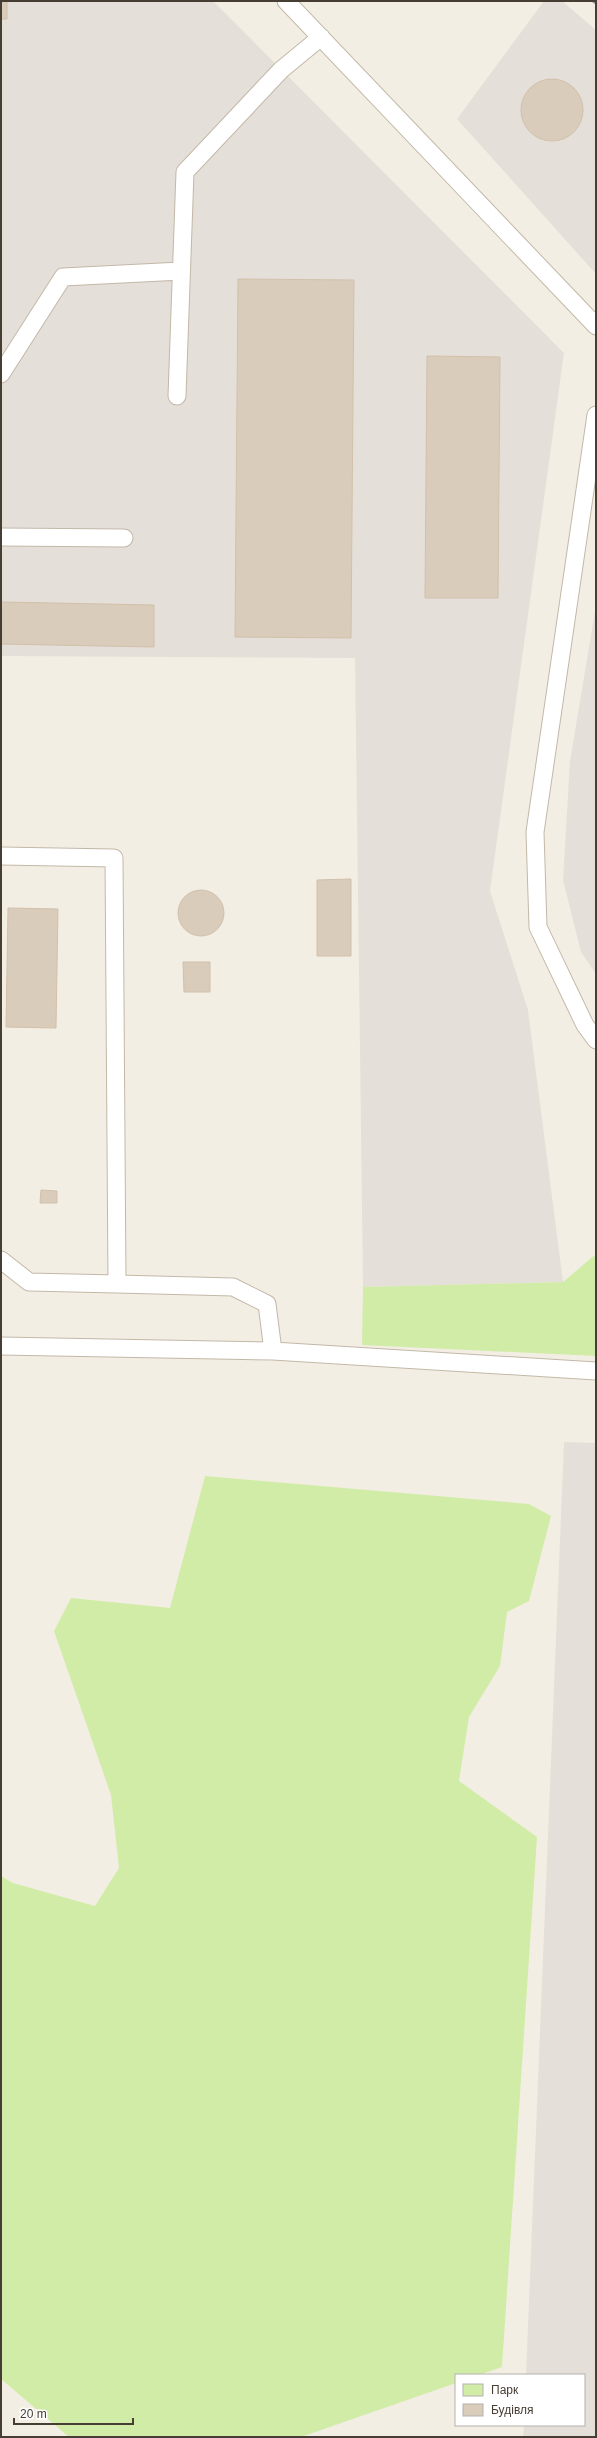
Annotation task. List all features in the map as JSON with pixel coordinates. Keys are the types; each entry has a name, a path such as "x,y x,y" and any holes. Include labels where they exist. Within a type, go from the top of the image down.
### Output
{"lane":[{"path":"286,1 596,326"},
{"path":"177,396 185,172 281,70 321,37"},
{"path":"1,374 63,278 181,271"},
{"path":"596,415 535,832 538,926 584,1025 596,1040"},
{"path":"1,537 124,538"},
{"path":"1,856 114,858 116,1284"},
{"path":"1,1260 29,1282 233,1288 267,1304 273,1351"},
{"path":"1,1346 273,1351 596,1371"}],"shaded area":[{"path":"1,1 213,1 564,353 490,891 528,1010 563,1282 363,1287 355,658 1,656"},
{"path":"544,1 562,1 596,30 596,274 457,119"},
{"path":"596,605 596,974 581,952 563,880 570,761"},
{"path":"564,1442 596,1443 596,2437 523,2437 524,2426 585,2426 585,2374 526,2374"}],"green space":[{"path":"596,1254 596,1356 362,1345 363,1287 563,1282"},
{"path":"205,1476 529,1504 551,1516 529,1601 507,1612 500,1666 469,1717 459,1781 537,1837 502,2367 482,2374 455,2374 455,2383 301,2437 69,2437 1,2379 1,1876 13,1883 95,1906 119,1868 111,1795 54,1631 71,1598 170,1608"}],"building":[{"path":"1,1 7,1 7,19 1,19"},
{"path":"552,79 569,84 574,88 578,93 583,110 578,127 574,132 569,136 552,141 535,136 530,132 526,127 521,110 526,93 530,88 535,84"},
{"path":"238,279 354,280 351,638 235,637"},
{"path":"427,356 500,357 498,598 425,598"},
{"path":"1,602 154,605 154,647 1,644"},
{"path":"351,879 351,956 317,956 317,880"},
{"path":"197,890 205,890 214,894 220,900 224,913 220,926 214,932 205,936 197,936 188,932 182,926 178,917 178,909 182,900 188,894"},
{"path":"8,908 58,909 56,1028 6,1027"},
{"path":"183,962 210,962 210,992 184,992"},
{"path":"41,1190 57,1191 57,1203 40,1203"}]}
